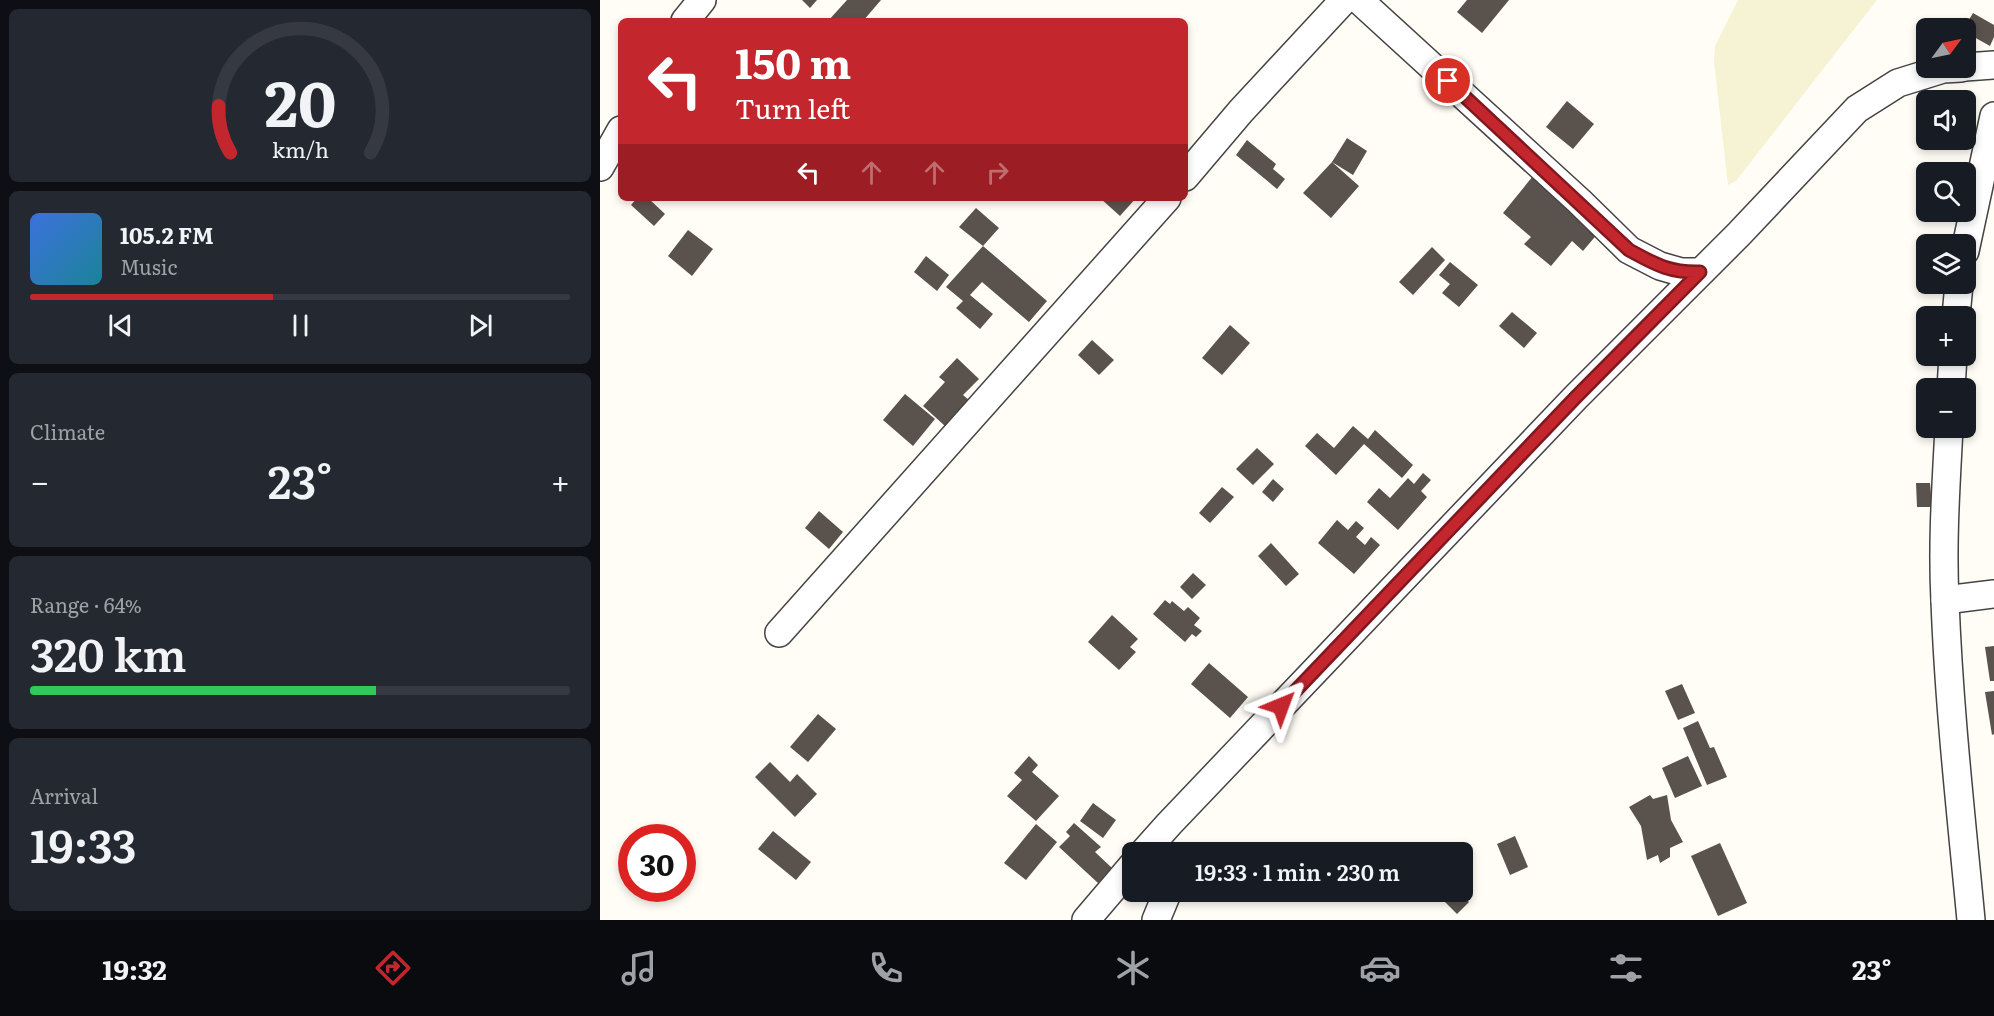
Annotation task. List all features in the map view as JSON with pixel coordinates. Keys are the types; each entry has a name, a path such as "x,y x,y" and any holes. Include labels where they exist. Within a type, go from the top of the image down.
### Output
{"street":[{"path":"687,18 702,0"},
{"path":"1188,173 1241,111 1344,0"},
{"path":"1359,0 1579,201 1629,250 1660,266 1681,272 1700,272"},
{"path":"1976,67 1994,66"},
{"path":"1153,842 1576,397 1739,234 1857,109 1898,83 1916,77"},
{"path":"1968,234 1994,116"},
{"path":"600,167 618,135"},
{"path":"779,633 1164,201"},
{"path":"1948,438 1944,520 1945,600 1954,743 1971,920"},
{"path":"1945,600 1994,594"},
{"path":"1169,824 1170,842"},
{"path":"1086,920 1122,878"},
{"path":"1156,920 1163,902"}],"shaded area":[{"path":"1738,0 1877,0 1736,181 1728,185 1714,62 1715,46"}],"building":[{"path":"802,0 817,0 810,8"},
{"path":"847,0 881,0 866,18 831,18"},
{"path":"1467,0 1509,0 1482,33 1457,12"},
{"path":"1973,13 1994,25 1994,37 1990,46 1976,38 1976,18 1970,18"},
{"path":"1567,101 1594,124 1573,149 1546,127"},
{"path":"1347,138 1367,151 1353,175 1332,162"},
{"path":"1247,140 1276,164 1273,169 1285,179 1277,189 1236,155"},
{"path":"1332,162 1359,186 1331,218 1303,193"},
{"path":"1533,176 1599,232 1583,251 1572,241 1551,266 1524,244 1531,237 1503,213"},
{"path":"634,201 651,201 665,214 654,226 631,205"},
{"path":"1103,201 1133,201 1120,216"},
{"path":"976,208 999,228 983,246 959,227"},
{"path":"688,230 713,249 692,276 668,256"},
{"path":"983,246 1047,301 1029,322 982,282 970,295 993,314 980,329 956,308 963,301 946,287"},
{"path":"1432,247 1445,260 1413,295 1399,282"},
{"path":"926,256 949,275 937,291 914,272"},
{"path":"1450,262 1478,285 1459,307 1442,293 1450,284 1439,275"},
{"path":"1512,312 1537,333 1524,348 1499,326"},
{"path":"1230,325 1250,343 1222,375 1202,358"},
{"path":"1092,340 1114,360 1099,375 1078,355"},
{"path":"957,358 979,379 963,395 969,400 945,426 923,406 945,382 939,377"},
{"path":"905,394 935,419 913,446 883,420"},
{"path":"1353,426 1368,439 1375,430 1413,465 1402,478 1364,444 1336,475 1305,446 1317,433 1334,448"},
{"path":"1257,448 1274,464 1253,485 1236,469"},
{"path":"1423,473 1431,480 1421,491 1427,497 1398,530 1367,502 1379,488 1390,498 1408,478 1414,484"},
{"path":"1273,479 1284,489 1273,502 1262,492"},
{"path":"1916,483 1930,483 1932,507 1917,507"},
{"path":"1222,487 1234,497 1210,523 1199,513"},
{"path":"819,511 843,532 829,549 805,528"},
{"path":"1337,520 1348,530 1356,521 1364,528 1356,537 1365,545 1371,537 1380,545 1354,574 1318,543"},
{"path":"1271,543 1299,574 1286,586 1258,556"},
{"path":"1193,573 1206,585 1192,599 1180,587"},
{"path":"1165,600 1170,604 1172,601 1184,611 1188,607 1200,618 1194,625 1202,631 1196,637 1192,634 1185,642 1153,614"},
{"path":"1112,615 1138,639 1130,647 1136,652 1119,670 1088,642"},
{"path":"1994,646 1994,681 1990,681 1985,647"},
{"path":"1209,663 1248,697 1230,718 1191,684"},
{"path":"1682,684 1695,713 1678,720 1665,691"},
{"path":"1994,691 1994,734 1992,735 1985,692"},
{"path":"818,714 836,729 808,762 790,747"},
{"path":"1698,721 1710,748 1714,747 1727,777 1707,785 1683,728"},
{"path":"1029,756 1038,765 1032,772 1059,796 1036,821 1007,796 1022,780 1014,773"},
{"path":"1688,756 1702,786 1675,798 1662,768"},
{"path":"770,762 790,782 797,774 817,794 795,817 755,777"},
{"path":"1650,795 1653,799 1667,795 1671,820 1683,842 1670,848 1670,857 1660,863 1658,855 1647,860 1641,826 1629,807"},
{"path":"1093,803 1116,820 1103,838 1080,821"},
{"path":"1074,823 1101,847 1095,852 1112,868 1098,883 1059,847 1070,836 1066,832"},
{"path":"1036,824 1057,842 1026,880 1004,863"},
{"path":"773,831 811,862 796,880 758,849"},
{"path":"1515,836 1528,867 1510,875 1497,844"},
{"path":"1720,843 1747,903 1718,916 1691,856"},
{"path":"1445,902 1469,902 1457,914"}],"route":[{"path":"1281,706 1576,397 1700,272 1681,272 1660,266 1629,250 1448,81"}]}
